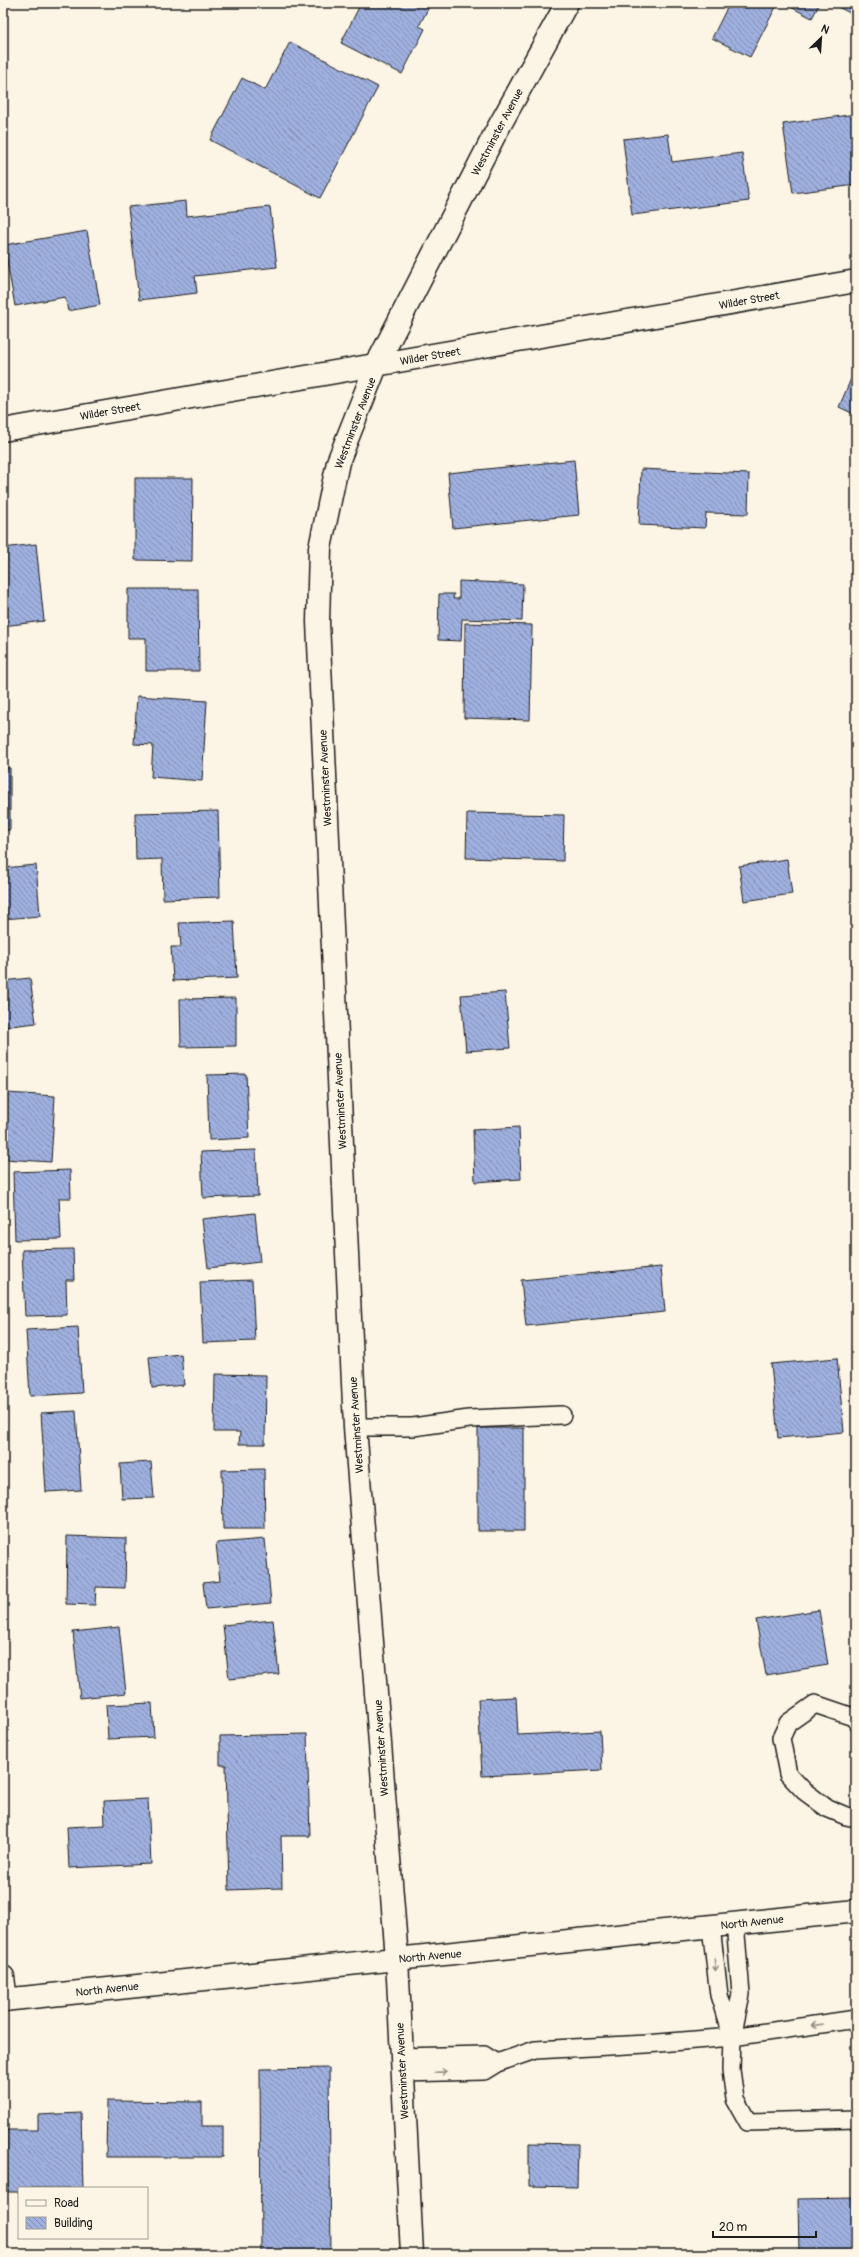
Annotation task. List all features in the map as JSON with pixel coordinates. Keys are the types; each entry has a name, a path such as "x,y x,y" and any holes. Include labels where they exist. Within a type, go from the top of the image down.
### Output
{"street":[{"name":"Westminster Avenue","path":"412,2254 397,1959 355,1427 318,622 320,548 338,462 376,366 496,132 567,3"},
{"name":"Wilder Street","path":"3,430 856,281"},
{"name":"North Avenue","path":"4,2000 856,1911"},
{"path":"3,1977 4,2000"}],"lane":[{"path":"355,1427 413,1427 469,1419 562,1415"},
{"path":"856,1721 856,1718 815,1704 788,1722 781,1738 788,1774 798,1785 827,1808 846,1816 856,1818"},
{"path":"735,1923 741,1994 732,2037 731,2070 734,2098 748,2122 856,2119"},
{"path":"711,1927 719,1995 732,2037"},
{"path":"402,2065 484,2071 497,2063 535,2050 646,2044 732,2037 856,2019"}],"building":[{"path":"361,3 431,3 419,26 425,29 402,74 341,43"},
{"path":"719,3 778,3 750,57 712,38 727,8"},
{"path":"783,3 820,3 812,18"},
{"path":"830,3 856,3 856,16"},
{"path":"290,42 378,87 320,198 210,140 242,78 265,90"},
{"path":"856,114 856,185 793,193 783,124"},
{"path":"668,134 672,162 742,153 749,201 632,215 623,139"},
{"path":"186,201 187,216 270,207 277,267 195,276 197,293 139,300 128,207"},
{"path":"87,231 100,305 68,311 65,297 15,306 4,245"},
{"path":"856,367 856,415 839,407"},
{"path":"574,460 579,515 453,528 448,473"},
{"path":"641,469 749,474 748,514 706,513 705,528 639,525"},
{"path":"135,478 193,478 192,561 135,560"},
{"path":"36,544 44,621 3,626 3,548"},
{"path":"459,581 523,584 522,621 462,619 461,641 438,640 439,594 454,594 453,599 459,599"},
{"path":"128,589 198,589 199,671 146,671 146,638 128,638"},
{"path":"465,623 532,625 530,720 464,718"},
{"path":"137,696 207,701 202,781 151,777 153,745 134,744"},
{"path":"3,768 10,768 10,830 3,830"},
{"path":"218,811 220,897 163,899 162,859 136,860 135,813"},
{"path":"467,813 564,815 563,861 466,858"},
{"path":"787,859 792,894 744,901 739,866"},
{"path":"36,865 40,916 3,919 3,868"},
{"path":"234,921 237,978 173,981 171,947 181,947 179,923"},
{"path":"30,978 36,1023 3,1027 3,981"},
{"path":"505,992 510,1048 466,1051 461,995"},
{"path":"236,998 236,1046 181,1047 180,999"},
{"path":"246,1074 249,1138 209,1140 207,1075"},
{"path":"7,1093 55,1096 51,1162 4,1159"},
{"path":"519,1127 521,1179 475,1182 473,1130"},
{"path":"256,1150 258,1196 203,1198 201,1152"},
{"path":"70,1170 71,1198 59,1198 61,1239 15,1240 13,1172"},
{"path":"255,1213 260,1262 208,1268 202,1219"},
{"path":"73,1249 74,1280 66,1280 67,1315 25,1316 22,1250"},
{"path":"661,1267 665,1312 526,1326 521,1280"},
{"path":"252,1280 255,1341 203,1343 200,1282"},
{"path":"78,1327 82,1393 30,1396 26,1330"},
{"path":"181,1354 184,1385 152,1388 149,1357"},
{"path":"837,1358 844,1432 778,1438 771,1364"},
{"path":"215,1374 266,1375 265,1444 239,1444 240,1432 214,1432"},
{"path":"76,1411 81,1490 46,1492 41,1413"},
{"path":"478,1428 524,1428 524,1531 478,1531"},
{"path":"151,1462 154,1498 122,1499 120,1464"},
{"path":"264,1469 265,1529 223,1529 222,1470"},
{"path":"67,1536 126,1538 125,1588 96,1587 95,1605 66,1604"},
{"path":"265,1539 271,1603 206,1609 203,1583 220,1581 216,1543"},
{"path":"819,1610 828,1665 766,1675 756,1620"},
{"path":"273,1620 279,1674 229,1679 223,1625"},
{"path":"119,1627 126,1693 80,1698 73,1632"},
{"path":"516,1697 518,1735 600,1731 602,1770 482,1776 478,1699"},
{"path":"152,1703 154,1737 108,1739 106,1705"},
{"path":"307,1734 310,1836 281,1836 282,1888 229,1890 226,1765 220,1765 220,1736"},
{"path":"148,1799 151,1864 69,1868 67,1827 105,1825 104,1801"},
{"path":"329,2068 331,2254 261,2254 260,2069"},
{"path":"107,2101 202,2102 202,2126 223,2126 223,2157 106,2157"},
{"path":"81,2113 83,2187 18,2187 18,2192 8,2192 6,2130 38,2130 38,2115"},
{"path":"529,2143 578,2144 577,2187 529,2186"},
{"path":"856,2198 856,2254 799,2254 798,2199"}]}
